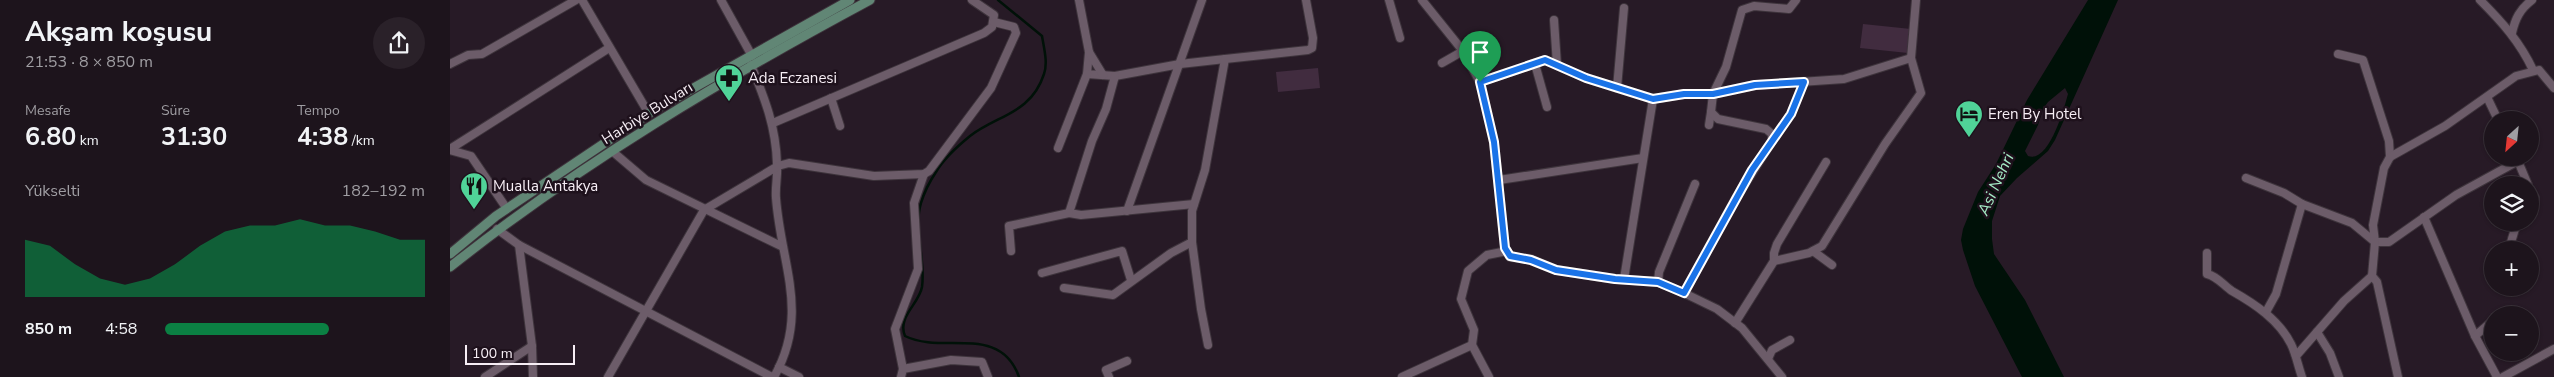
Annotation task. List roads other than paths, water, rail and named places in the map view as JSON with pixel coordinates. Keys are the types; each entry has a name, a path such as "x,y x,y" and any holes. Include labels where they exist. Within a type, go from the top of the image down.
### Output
{"main road":[{"name":"Harbiye Bulvarı","path":"450,267 497,229 612,151 751,65 870,0"},
{"name":"Harbiye Bulvarı","path":"450,254 507,209 649,114 846,1"}],"street":[{"path":"450,64 468,54 482,54 576,0"},
{"path":"582,0 649,114"},
{"path":"721,0 752,56"},
{"path":"773,123 984,33 994,22 994,15 972,0"},
{"path":"1058,148 1087,74 1088,52 1079,0"},
{"path":"1127,211 1202,0"},
{"path":"1087,74 1115,76 1180,64 1308,50 1312,48 1313,38 1306,0"},
{"path":"1389,0 1400,38"},
{"path":"1422,0 1463,51 1480,82 1494,142 1507,251 1510,256 1531,260 1556,270 1658,282 1684,293 1717,309 1735,323 1782,377"},
{"path":"1709,125 1713,94 1726,67 1742,10 1754,6 1789,9 1796,0"},
{"path":"1774,261 1812,251 1822,246 1834,230 1885,144 1921,93 1911,58 1916,0"},
{"path":"2480,0 2512,34 2533,70"},
{"path":"2512,34 2514,22 2523,8 2532,0"},
{"path":"1617,88 1624,8"},
{"path":"1554,20 1557,65"},
{"path":"608,377 704,210 778,166 789,164 874,176 924,174 929,171 981,104 1001,70 1016,33 1014,27 994,22"},
{"path":"451,146 609,48"},
{"path":"1442,63 1463,51"},
{"path":"1088,52 1103,74"},
{"path":"2338,54 2363,60 2389,141 2390,157"},
{"path":"1480,82 1545,60 1586,78 1653,99 1684,94 1713,94 1755,85 1844,78 1911,58"},
{"path":"1208,345 1192,242 1194,204 1205,170 1225,59"},
{"path":"1534,64 1547,107"},
{"path":"497,229 519,245 773,377 790,340 794,308 776,197 778,166 773,123 769,107 751,65"},
{"path":"2296,356 2344,301 2372,276 2375,242 2373,225 2384,168 2390,157 2445,126 2516,76 2533,70 2539,70 2554,88"},
{"path":"1069,213 1092,141 1106,109 1115,76"},
{"path":"1684,293 1740,191 1791,114 1804,82"},
{"path":"2487,97 2494,111"},
{"path":"831,98 840,126"},
{"path":"1624,279 1653,99"},
{"path":"1711,112 1718,119 1739,127 1766,129 1772,134 1772,141"},
{"path":"451,146 471,156 507,209"},
{"path":"612,151 646,180 704,210 784,247"},
{"path":"1499,180 1644,158"},
{"path":"1735,323 1774,261 1777,244 1826,162"},
{"path":"2246,178 2258,185 2284,193 2302,204 2352,223 2375,242 2390,242 2456,195 2505,166"},
{"path":"924,174 914,203 918,269 895,329 902,373 951,360 982,362 988,377"},
{"path":"1658,282 1659,272 1695,184"},
{"path":"1011,251 1009,226 1069,213 1075,216 1194,204"},
{"path":"2266,312 2276,294 2302,204"},
{"path":"2424,217 2475,336 2497,377"},
{"path":"1064,288 1113,295 1131,280 1192,242"},
{"path":"519,245 532,346 533,377"},
{"path":"1042,273 1122,251 1131,280"},
{"path":"1489,377 1472,345 1474,330 1461,299 1468,271 1487,255 1507,251"},
{"path":"1812,251 1832,265"},
{"path":"2207,253 2207,274 2212,275 2231,290 2246,297 2256,307 2266,312 2290,343 2302,377"},
{"path":"2372,276 2377,282 2398,377"},
{"path":"2475,336 2484,328"},
{"path":"2317,332 2330,353 2339,377"},
{"path":"1768,359 1772,350 1790,340"},
{"path":"1402,377 1472,345"},
{"path":"485,377 532,346"},
{"path":"2503,377 2554,349"},
{"path":"1109,377 1106,370 1127,361"},
{"path":"779,367 799,377"}],"water":[{"name":"Asi Nehri","path":"2088,0 2118,0 2055,140 2048,151 2017,178 2000,196 1992,221 1994,254 2025,300 2064,377 2022,377 1975,286 1961,240 1963,229 1978,192 1996,164 2027,100","holes":["2065,88 2068,94 2059,122 2049,144 2043,152 2036,156 2028,156 2025,151 2038,125 2043,109 2048,102"]}],"waterway":[{"path":"998,0 1042,36 1046,60 1044,74 1031,98 1022,106 980,129 956,148 939,167 925,191 918,224 923,277 922,287 906,317 903,329 905,336 920,341 969,343 985,345 999,350 1010,361 1019,377"}],"place":[{"name":"Ada Eczanesi","path":"729,102"},
{"name":"Eren By Hotel","path":"1969,138"},
{"name":"Mualla Antakya","path":"474,210"}]}
